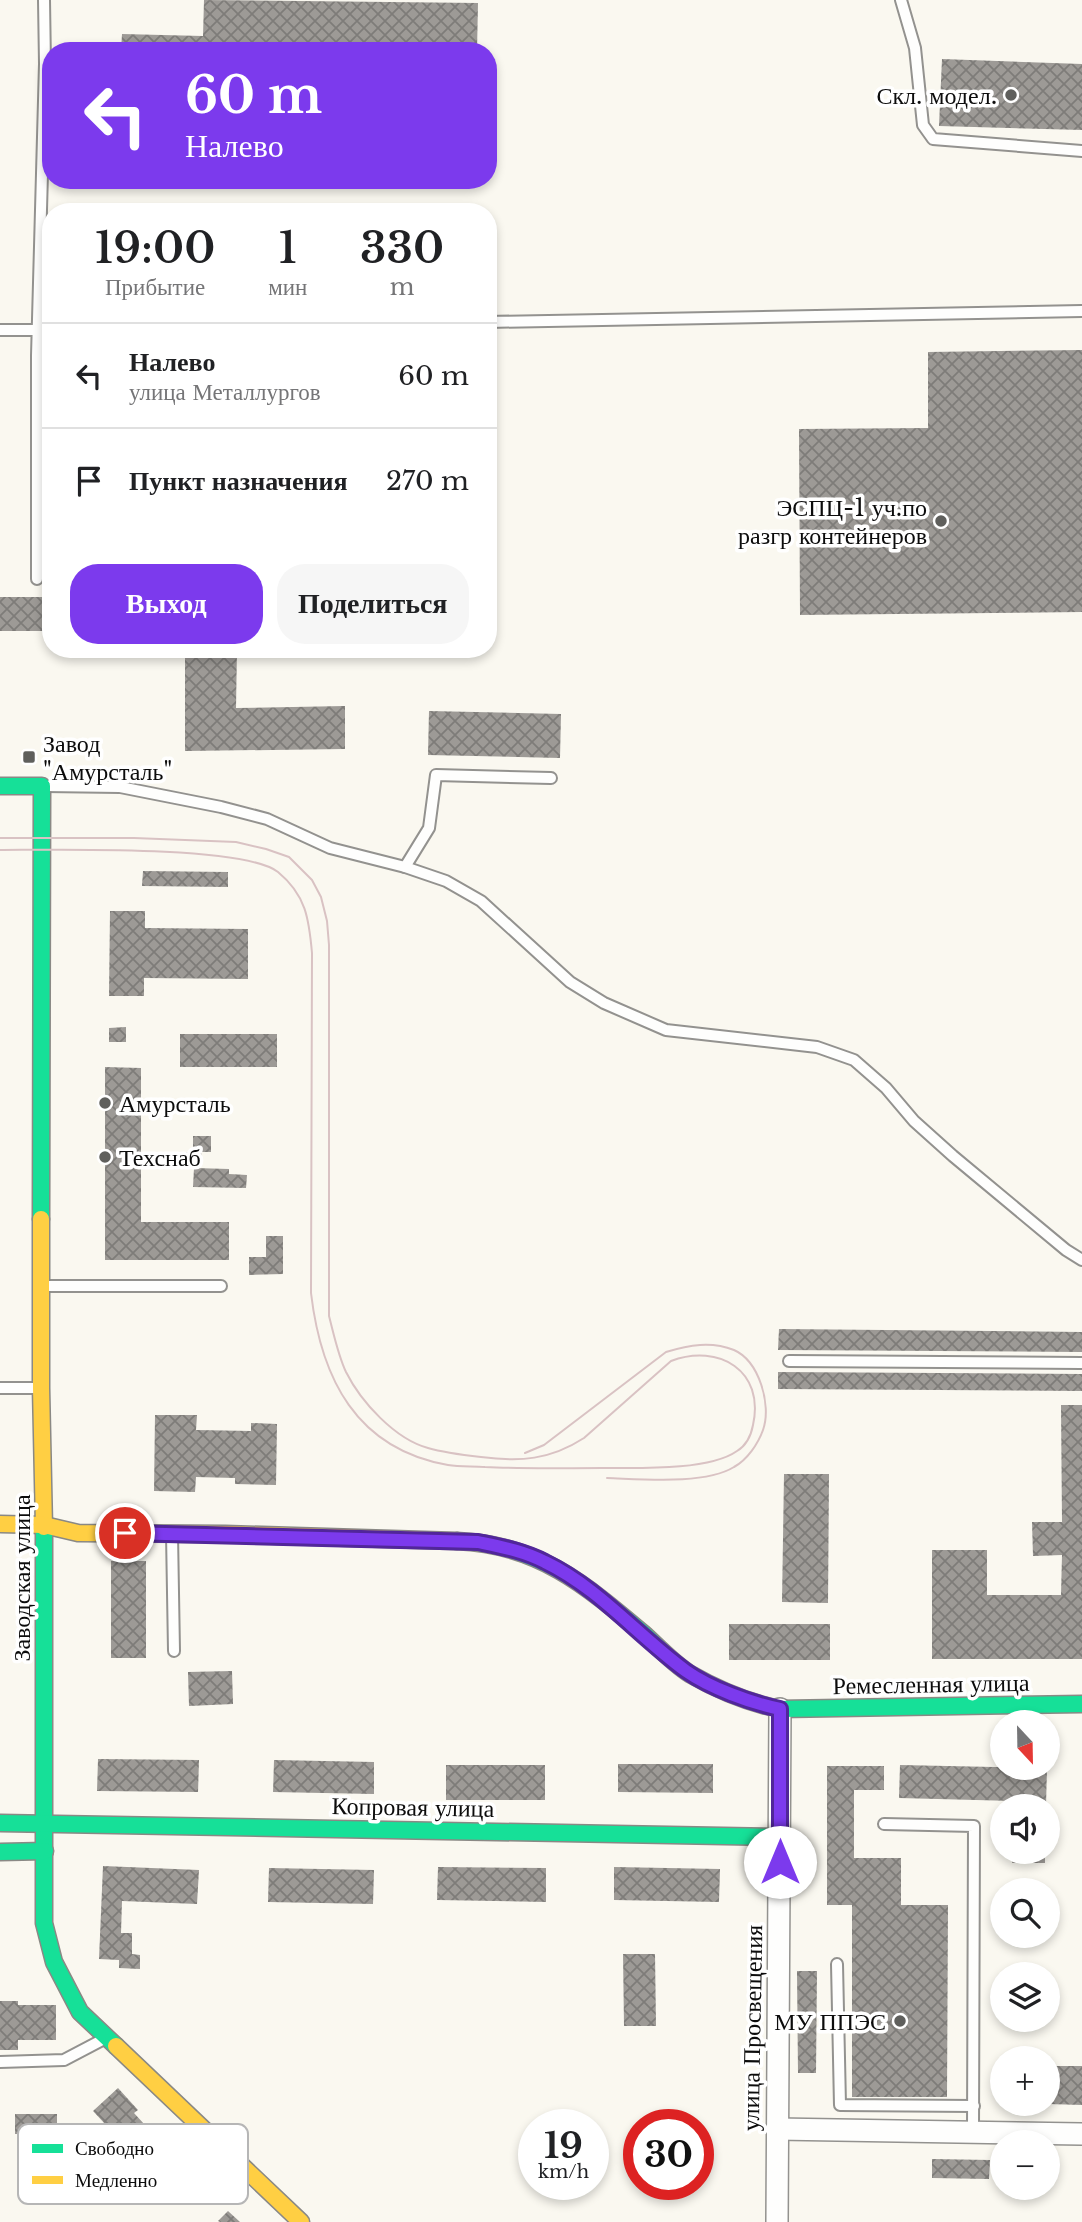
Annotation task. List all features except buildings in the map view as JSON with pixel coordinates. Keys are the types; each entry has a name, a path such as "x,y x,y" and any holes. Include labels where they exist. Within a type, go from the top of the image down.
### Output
{"street":[{"path":"0,786 42,786"},
{"name":"Заводская улица","path":"42,786 44,1923 54,1962 80,2012 198,2124"},
{"name":"Ремесленная улица","path":"0,1524 44,1525 78,1533 478,1542 516,1550 547,1562 590,1590 689,1673 754,1704 780,1709 1082,1704"},
{"name":"улица Просвещения","path":"777,2222 780,1709"},
{"name":"Копровая улица","path":"0,1824 780,1837"},
{"path":"0,1852 45,1851"},
{"path":"777,2129 1082,2133"},
{"name":"Заводская улица","path":"248,2171 301,2222"}],"lane":[{"path":"43,42 44,0"},
{"path":"901,0 915,48 923,125 933,139 1082,151"},
{"path":"37,579 42,110"},
{"path":"497,322 1082,311"},
{"path":"0,330 42,330"},
{"path":"405,867 429,828 436,775 551,778"},
{"path":"42,786 120,787 267,819 330,848 405,867 446,881 481,901 570,982 617,1009 666,1030 817,1047 855,1060 886,1088 914,1121 953,1156 1066,1250 1082,1260"},
{"path":"42,1286 221,1286"},
{"path":"789,1361 1082,1363"},
{"path":"0,1388 41,1388"},
{"path":"172,1534 174,1651"},
{"path":"884,1824 975,1826 973,2132"},
{"path":"837,1964 840,2105 974,2106"},
{"path":"0,2062 64,2060 107,2037"}],"tram line":[{"path":"0,838 134,838 236,842 289,857 312,880 321,897 329,945 329,1316 338,1352 352,1384 380,1418 403,1437 447,1453 509,1459 547,1455 584,1438 671,1361 689,1356 706,1356 721,1359 734,1366 745,1376 752,1390 755,1406 753,1425 746,1443 725,1457 672,1467 462,1466 416,1457 389,1443 367,1426 334,1381 316,1324 311,1293 312,953 307,918 295,890 278,872 258,863 227,857 145,851 0,850"},
{"path":"525,1453 544,1445 666,1352 692,1346 717,1346 734,1350 750,1364 761,1385 766,1408 765,1420 755,1446 739,1464 722,1473 690,1479 607,1478"}],"traffic: fast":[{"path":"0,786 42,786 41,1219"},
{"path":"44,1527 44,1923 54,1962 80,2012 116,2046"},
{"path":"457,1541 512,1550 559,1570 602,1600 690,1674 734,1695 768,1706 780,1709 1082,1704"},
{"path":"0,1823 780,1837"},
{"path":"0,1852 45,1851"}],"traffic: slow":[{"path":"41,1219 44,1527"},
{"path":"0,1524 44,1525 78,1533 225,1534 457,1541"},
{"path":"116,2046 198,2124"},
{"path":"248,2172 301,2222"}],"place":[{"name":"Скл. модел.","path":"1011,95"},
{"name":"ЭСПЦ-1 уч.по разгр контейнеров","path":"941,521"},
{"name":"Завод \"Амурсталь\"","path":"29,757"},
{"name":"Амурсталь","path":"105,1103"},
{"name":"Техснаб","path":"105,1157"},
{"name":"МУ ППЭС","path":"900,2021"}],"route":[{"path":"125,1533 478,1542 516,1550 547,1562 607,1603 689,1673 754,1704 780,1709 780,1862"}]}
